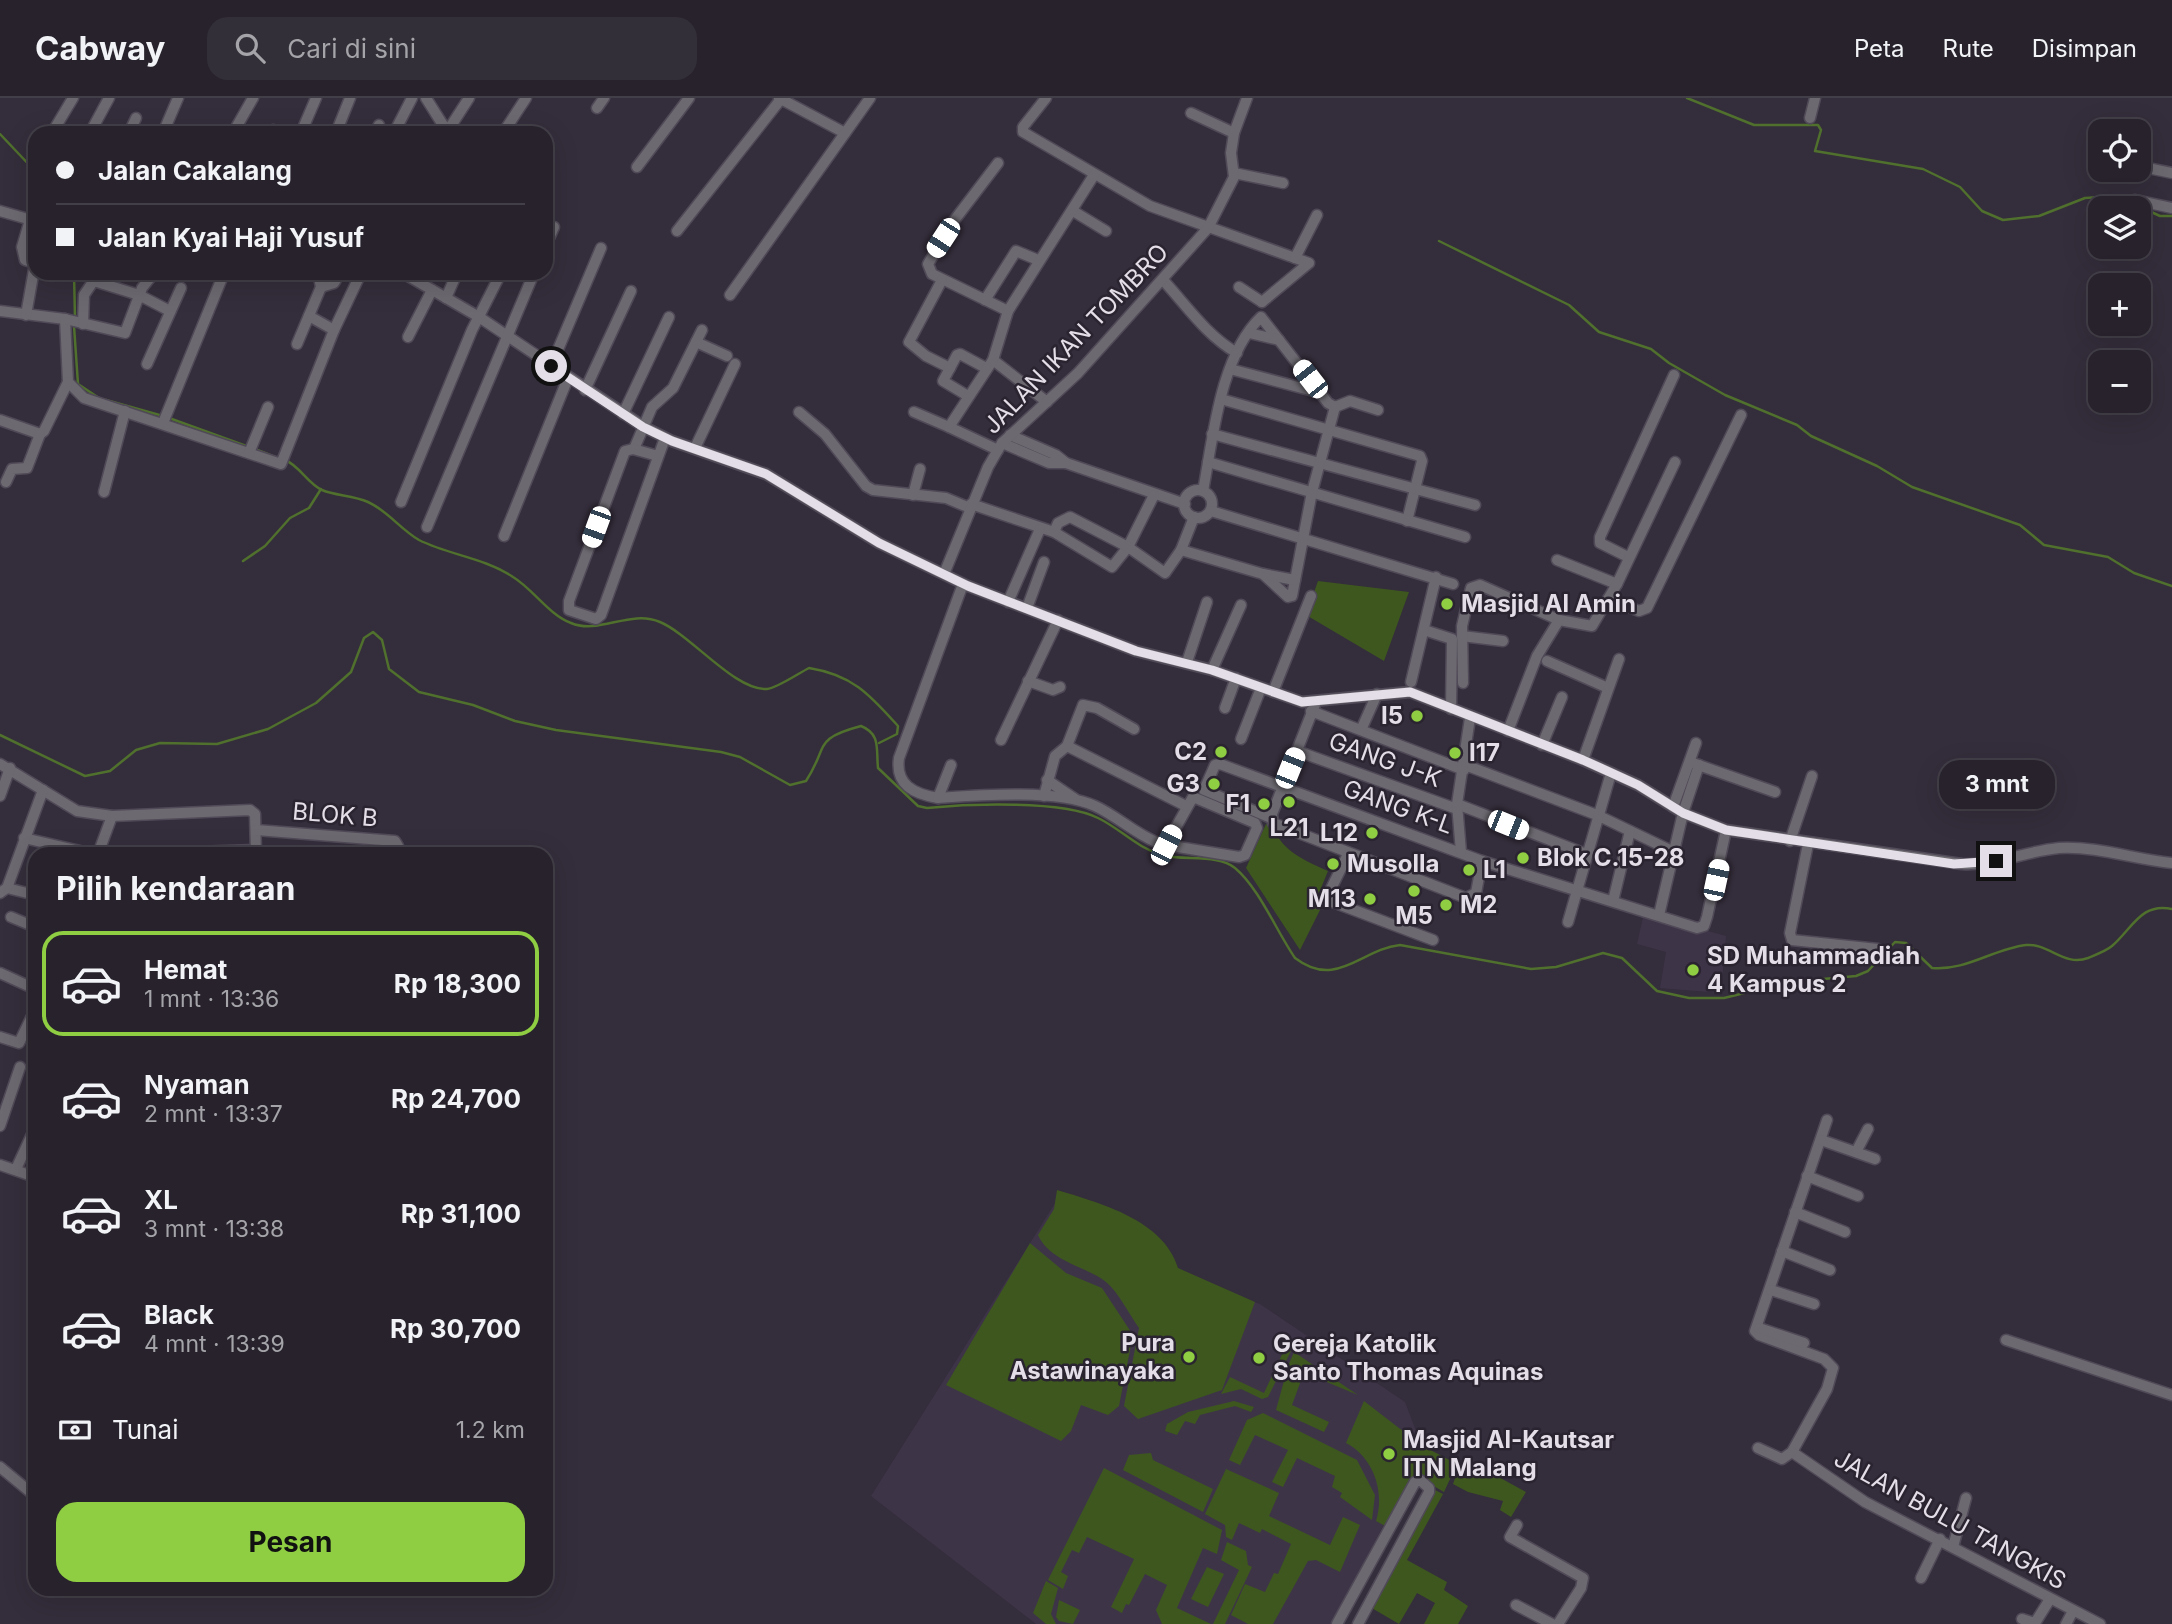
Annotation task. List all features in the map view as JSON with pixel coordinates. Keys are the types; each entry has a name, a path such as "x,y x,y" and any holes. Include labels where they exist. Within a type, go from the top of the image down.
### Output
{"street":[{"path":"56,126 74,98"},
{"path":"94,126 109,98"},
{"path":"165,126 178,98"},
{"path":"237,126 253,98"},
{"path":"304,126 316,98"},
{"path":"339,126 350,98"},
{"path":"398,126 412,98"},
{"path":"426,98 442,126"},
{"path":"447,126 469,98"},
{"path":"508,126 526,98"},
{"path":"597,108 604,98"},
{"path":"637,167 689,98"},
{"path":"730,295 870,98"},
{"path":"1046,98 1023,127 1023,132 1150,206 1310,263 1262,302"},
{"name":"JALAN IKAN TOMBRO","path":"944,573 971,506 1003,443 1047,402 1163,281 1208,228 1228,193 1234,173 1231,153 1234,133 1247,98"},
{"path":"1810,118 1815,98"},
{"path":"677,231 780,99 845,133"},
{"path":"1191,113 1234,133"},
{"path":"132,126 136,118"},
{"path":"998,163 929,260 930,272 1008,311"},
{"path":"2151,169 2172,173"},
{"path":"1234,173 1283,183"},
{"path":"949,427 990,364 1008,311 1094,175"},
{"path":"2151,204 2172,208"},
{"path":"0,211 28,219"},
{"path":"1073,211 1106,231"},
{"path":"1296,256 1317,215"},
{"path":"28,233 22,247 25,260 28,261"},
{"path":"551,366 601,248"},
{"path":"985,300 1016,251 1038,260"},
{"path":"942,279 909,342 926,356 950,368"},
{"path":"26,315 32,280"},
{"path":"6,482 12,470 27,468 40,434 68,382 74,322 83,295 94,280"},
{"path":"103,280 170,311"},
{"path":"0,311 126,332 146,280"},
{"path":"165,418 220,280"},
{"path":"297,344 321,287 320,280"},
{"path":"321,287 336,280"},
{"path":"68,382 84,398 125,411 165,418 250,449 279,464 357,280"},
{"path":"415,280 479,317 506,338 643,427 665,438 766,474 879,543 963,583 1136,651 1187,662 1313,706 1361,730 1597,815 1674,852"},
{"path":"446,298 454,280"},
{"path":"401,502 479,317 498,280"},
{"path":"428,527 531,280"},
{"path":"1163,281 1180,303 1224,345 1237,353"},
{"path":"1239,287 1262,302"},
{"path":"147,364 181,288"},
{"path":"408,337 432,290"},
{"path":"585,390 631,291"},
{"path":"1262,302 1263,317 1329,404 1335,407 1350,401 1378,410"},
{"path":"309,316 334,330"},
{"path":"627,417 669,317"},
{"path":"1203,491 1212,434 1230,369 1249,334 1263,317"},
{"path":"635,449 652,407 673,388 702,330"},
{"path":"1249,334 1279,340"},
{"path":"695,448 731,360 696,342"},
{"path":"968,396 944,383 959,354 990,364 1047,402"},
{"path":"1230,369 1321,393"},
{"path":"1628,557 1600,543 1600,537 1674,375"},
{"path":"504,536 568,378"},
{"path":"1221,399 1420,456 1416,489 1407,521"},
{"path":"250,449 268,407"},
{"path":"1263,574 1290,598 1311,492 1335,407"},
{"path":"104,492 125,411"},
{"path":"799,412 825,434 866,486 873,490 946,498 1054,532 1110,567 1115,566 1128,547 1154,495"},
{"path":"915,412 949,427 1056,455 1066,463 1185,504"},
{"path":"1608,599 1639,611 1647,608 1741,415"},
{"path":"0,420 40,434"},
{"path":"1212,434 1475,505"},
{"path":"658,456 635,449 624,453 569,601 569,610 580,616 596,619 601,615 665,438"},
{"path":"1209,462 1465,537"},
{"path":"1463,683 1462,636 1471,589 1477,585 1559,620 1590,627 1618,584 1628,557 1675,462"},
{"path":"913,495 920,469"},
{"path":"1203,491 1211,499 1210,511 1204,517 1194,517 1187,512 1185,504 1191,493 1203,491"},
{"path":"1210,511 1453,583"},
{"path":"1054,532 1058,523 1070,517 1128,547 1166,573 1181,550 1194,517"},
{"path":"1008,602 1040,529"},
{"path":"1181,550 1263,574 1295,580"},
{"path":"1557,560 1618,584"},
{"path":"1027,608 1044,562"},
{"path":"1411,682 1436,577"},
{"path":"963,583 921,692 897,769 899,777 910,789 938,798 1044,796 1081,802 1096,806 1147,838 1166,845 1239,857 1245,855 1256,833 1255,823 1195,797 1185,806 1166,845"},
{"path":"1273,692 1311,596"},
{"path":"1187,662 1207,601"},
{"path":"1212,670 1241,605"},
{"path":"1001,740 1058,620"},
{"path":"1508,731 1537,656 1559,620"},
{"path":"1424,630 1452,640 1451,709"},
{"path":"1462,636 1503,640"},
{"path":"1583,760 1619,659"},
{"path":"1547,660 1608,688"},
{"path":"1224,708 1236,678"},
{"path":"1028,681 1052,690 1060,687"},
{"path":"1241,739 1261,688"},
{"path":"1313,706 1405,691 1583,760 1678,810 1726,830 1808,844 1972,865 2040,850 2082,848 2172,863"},
{"path":"1361,730 1377,694"},
{"path":"1542,745 1562,697"},
{"path":"1044,796 1055,756 1067,746 1085,704 1133,729"},
{"path":"1313,706 1272,821 1348,854 1468,898 1476,893 1482,860"},
{"path":"1461,852 1457,807 1465,767 1470,718"},
{"path":"1659,915 1674,852 1678,810 1694,763 1696,743"},
{"path":"1067,746 1185,806"},
{"name":"GANG J-K","path":"1297,751 1586,854"},
{"path":"1694,763 1774,792"},
{"name":"GANG K-L","path":"1272,821 1209,793 1204,787 1212,769 1220,764 1482,860 1695,927 1704,925 1726,830"},
{"path":"938,798 951,765"},
{"path":"0,796 5,766 76,811 112,816 250,810 254,813 256,847"},
{"path":"1568,922 1611,773"},
{"path":"1790,841 1812,776"},
{"path":"1047,780 1081,802"},
{"path":"28,894 3,890 43,790"},
{"path":"101,847 112,816"},
{"name":"BLOK B","path":"256,830 394,841 398,847"},
{"path":"1613,901 1630,831"},
{"path":"24,838 49,847"},
{"path":"1808,844 1790,933 1792,940 1878,949"},
{"path":"1348,854 1329,893 1330,901 1433,940"},
{"path":"11,917 28,923"},
{"path":"0,973 28,986"},
{"path":"0,1037 19,1043 28,1024"},
{"path":"0,1124 20,1067"},
{"path":"1757,1331 1828,1120"},
{"path":"1857,1152 1868,1129"},
{"path":"1821,1140 1875,1159"},
{"path":"16,1169 28,1143"},
{"path":"0,1165 28,1174"},
{"path":"1807,1176 1858,1196"},
{"path":"1795,1212 1845,1232"},
{"path":"1782,1251 1830,1270"},
{"path":"1770,1290 1814,1304"},
{"path":"1757,1331 1804,1343"},
{"path":"1757,1331 1824,1359 1833,1368 1828,1390 1792,1452 1782,1459 1758,1448"},
{"path":"2006,1340 2172,1395"},
{"name":"JALAN BULU TANGKIS","path":"1792,1452 1865,1502 2099,1624"},
{"path":"0,1467 28,1490"},
{"path":"1337,1624 1415,1482 1420,1480 1430,1488 1429,1492 1358,1624"},
{"path":"1953,1546 1966,1499"},
{"path":"1517,1525 1510,1537 1584,1580 1558,1624"},
{"path":"1921,1578 1940,1539"},
{"path":"2022,1619 2034,1624 2050,1599"},
{"path":"1516,1605 1552,1624"},
{"path":"2066,1624 2073,1611"}],"shaded area":[{"name":"SD Muhammadiah 4 Kampus 2","path":"1644,913 1726,936 1721,993 1660,988 1666,952 1637,944"},
{"path":"1059,1197 1172,1273 1260,1304 1405,1402 1423,1449 1332,1624 1036,1624 871,1496"}],"green space":[{"path":"1318,581 1409,592 1384,661 1306,615"},
{"path":"1266,824 1273,827 1288,849 1328,871 1319,893 1321,908 1300,950 1246,868"},
{"path":"1057,1190 1128,1216 1159,1237 1171,1251 1178,1268 1255,1302 1222,1390 1138,1419 1124,1406 1139,1328 1106,1282 1060,1258 1038,1235 1054,1209"},
{"path":"1030,1243 1066,1273 1102,1288 1133,1335 1119,1406 1108,1415 1081,1405 1071,1431 1061,1441 946,1385"},
{"path":"1285,1348 1291,1351 1268,1397 1262,1399 1241,1389 1221,1394 1230,1377 1264,1393"},
{"path":"1294,1352 1358,1395 1288,1366"},
{"path":"1292,1371 1303,1375 1292,1405 1329,1422 1324,1432 1276,1410 1285,1377"},
{"path":"1234,1401 1254,1407 1251,1412 1235,1406 1200,1415 1195,1424 1185,1421 1177,1435 1165,1431 1167,1424 1188,1412"},
{"path":"1364,1401 1421,1445 1457,1464 1444,1492 1418,1477 1387,1527 1376,1521 1379,1499 1375,1477 1364,1457 1346,1443"},
{"path":"1263,1413 1357,1460 1375,1495 1372,1520 1340,1497 1342,1493 1332,1487 1335,1476 1297,1458 1283,1487 1272,1482 1288,1450 1255,1435 1240,1465 1229,1460 1247,1420"},
{"path":"1151,1453 1153,1460 1213,1489 1203,1512 1123,1470 1129,1455"},
{"path":"1459,1467 1495,1475 1526,1492 1511,1517 1500,1510 1503,1501 1468,1492 1453,1484"},
{"path":"1104,1468 1222,1530 1217,1554 1203,1548 1177,1608 1211,1624 1162,1624 1156,1610 1167,1585 1145,1574 1122,1613 1111,1607 1134,1559 1087,1537 1079,1553 1072,1550 1061,1572 1068,1576 1063,1589 1048,1580"},
{"path":"1226,1469 1279,1493 1269,1516 1330,1545 1343,1517 1360,1525 1340,1572 1316,1560 1308,1561 1273,1624 1248,1624 1231,1615 1245,1584 1265,1592 1274,1573 1278,1574 1291,1544 1262,1529 1260,1533 1239,1523 1232,1540 1226,1537 1225,1525 1205,1514"},
{"path":"1433,1489 1443,1494 1407,1560 1447,1582 1444,1590 1468,1606 1458,1624 1424,1624 1435,1603 1417,1593 1399,1624 1370,1607"},
{"path":"1227,1542 1246,1551 1248,1565 1252,1567 1225,1624 1213,1624 1239,1570 1221,1560"},
{"path":"1207,1567 1224,1574 1208,1607 1191,1599"},
{"path":"1046,1581 1058,1588 1051,1614 1056,1624 1046,1624 1033,1613"},
{"path":"1059,1600 1080,1610 1073,1624 1059,1621 1056,1617"}],"waterway":[{"path":"1687,98 1754,125 1818,125 1821,130 1815,151 1923,169 1960,187 1982,211 2003,220 2039,216 2088,198"},
{"path":"0,134 28,164"},
{"path":"2151,212 2160,216 2172,216"},
{"path":"1439,241 1569,305 1599,332 1651,349 1669,363 1725,395 1797,425 1811,436 1877,466 1912,487 2020,525 2044,545 2108,557 2134,573 2172,586"},
{"path":"74,280 75,319"},
{"path":"74,326 78,384 99,398"},
{"path":"106,400 163,416"},
{"path":"169,418 249,447"},
{"path":"255,449 275,457"},
{"path":"285,460 322,490 375,506 419,540 502,571 520,582 555,614 571,623 593,626 637,618 660,622 685,638 727,672 754,687 771,688 809,668 849,681 869,696 898,726 897,734 879,743"},
{"path":"243,561 265,546 290,518 309,508 321,489"},
{"path":"0,735 85,776 110,771 136,750 160,743 217,744 268,729 316,703 351,672 364,638 373,632 382,640 389,669 419,692 473,705 515,721 556,730 721,752 740,757 790,785 806,781 828,740 861,726 875,738 878,768 918,806 1014,805 1062,808 1098,818 1153,852 1228,864 1252,887 1295,958 1310,967 1324,970 1349,965 1373,953 1400,945 1531,969 1556,967 1603,953 1622,958 1657,991 1689,998 1724,998 1790,982 1856,976 1868,971 1895,942 1906,943 1932,968 1956,966 2026,945 2042,947 2064,957 2079,960 2110,948 2138,918 2152,909 2172,909"}],"place":[{"name":"Masjid Al Amin","path":"1447,604"},
{"name":"I5","path":"1417,716"},
{"name":"C2","path":"1221,752"},
{"name":"I17","path":"1455,753"},
{"name":"G3","path":"1214,784"},
{"name":"L21","path":"1289,802"},
{"name":"F1","path":"1264,804"},
{"name":"L12","path":"1372,833"},
{"name":"Blok C.15-28","path":"1523,858"},
{"name":"Musolla","path":"1333,864"},
{"name":"L1","path":"1469,870"},
{"name":"M5","path":"1414,891"},
{"name":"M13","path":"1370,899"},
{"name":"M2","path":"1446,905"},
{"name":"SD Muhammadiah 4 Kampus 2","path":"1693,970"},
{"name":"Pura Astawinayaka","path":"1189,1357"},
{"name":"Gereja Katolik Santo Thomas Aquinas","path":"1259,1358"},
{"name":"Masjid Al-Kautsar ITN Malang","path":"1389,1454"}],"route":[{"path":"551,366 643,427 672,441 766,474 879,543 991,596 1136,651 1187,662 1302,702 1397,691 1410,692 1470,718 1583,760 1638,785 1683,813 1726,830 1954,864 1972,865 1996,861"}]}
